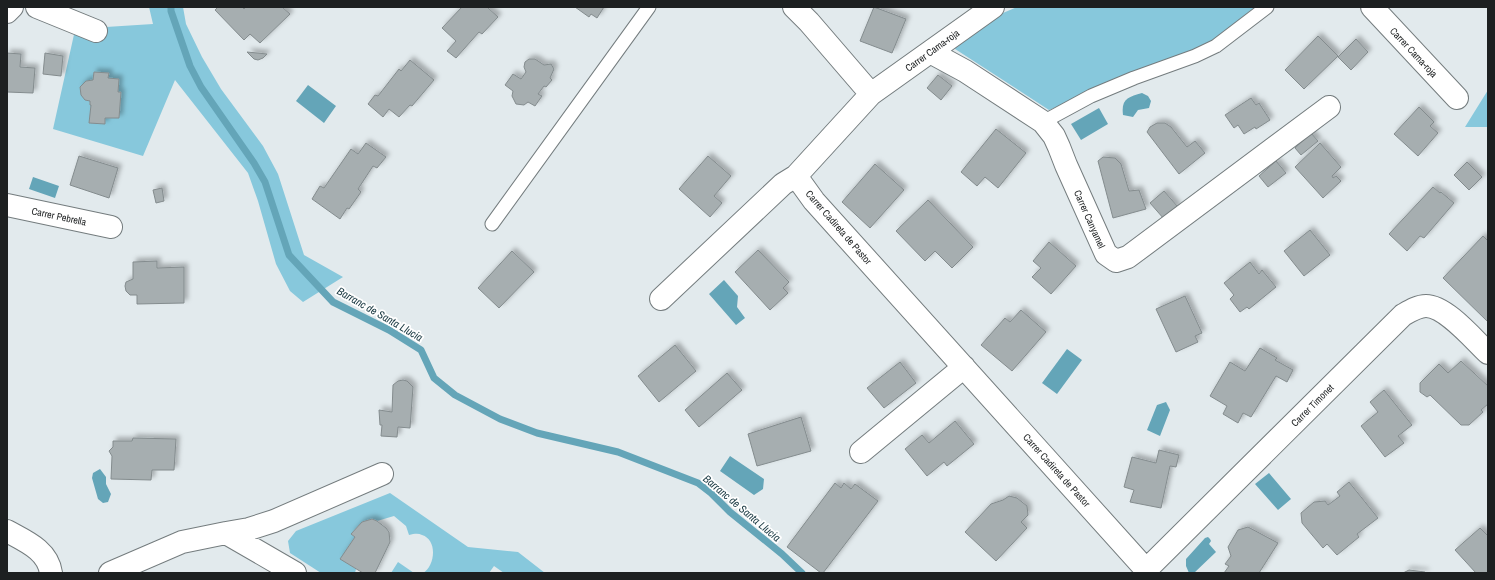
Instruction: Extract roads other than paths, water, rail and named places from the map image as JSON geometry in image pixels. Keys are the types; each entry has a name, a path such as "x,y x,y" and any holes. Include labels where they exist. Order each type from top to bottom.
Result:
{"street":[{"path":"7,12 12,7"},
{"path":"37,7 96,31"},
{"path":"661,299 783,184 796,176 872,94 794,7"},
{"name":"Carrer Cama-roja","path":"872,94 993,7"},
{"name":"Carrer Cama-roja","path":"1372,7 1457,98"},
{"name":"Carrer Canyamel","path":"930,52 965,71 1043,122 1054,136 1106,254 1116,261 1128,257 1329,106"},
{"name":"Carrer Cadireta de Pastor","path":"796,176 814,201 1148,571"},
{"name":"Carrer Pebrella","path":"7,205 111,227"},
{"name":"Carrer Timonet","path":"1148,571 1403,315 1415,308 1426,306 1438,308 1447,313 1488,353"},
{"path":"861,452 964,367"},
{"path":"110,573 182,542 249,529 274,521 382,474"},
{"path":"7,531 24,540 42,553 47,560 51,573"},
{"path":"226,533 295,573"}],"lane":[{"path":"492,224 648,7"},
{"path":"1043,122 1091,96 1134,78 1195,56 1216,46 1267,7"}],"waterway":[{"name":"Barranc de Santa Llucia","path":"171,7 171,11 190,66 201,87 254,163 265,182 289,255 333,302 389,330 421,350 434,378 455,395 500,419 537,433 618,452 698,483 711,493 730,512 782,554 802,573"}]}
